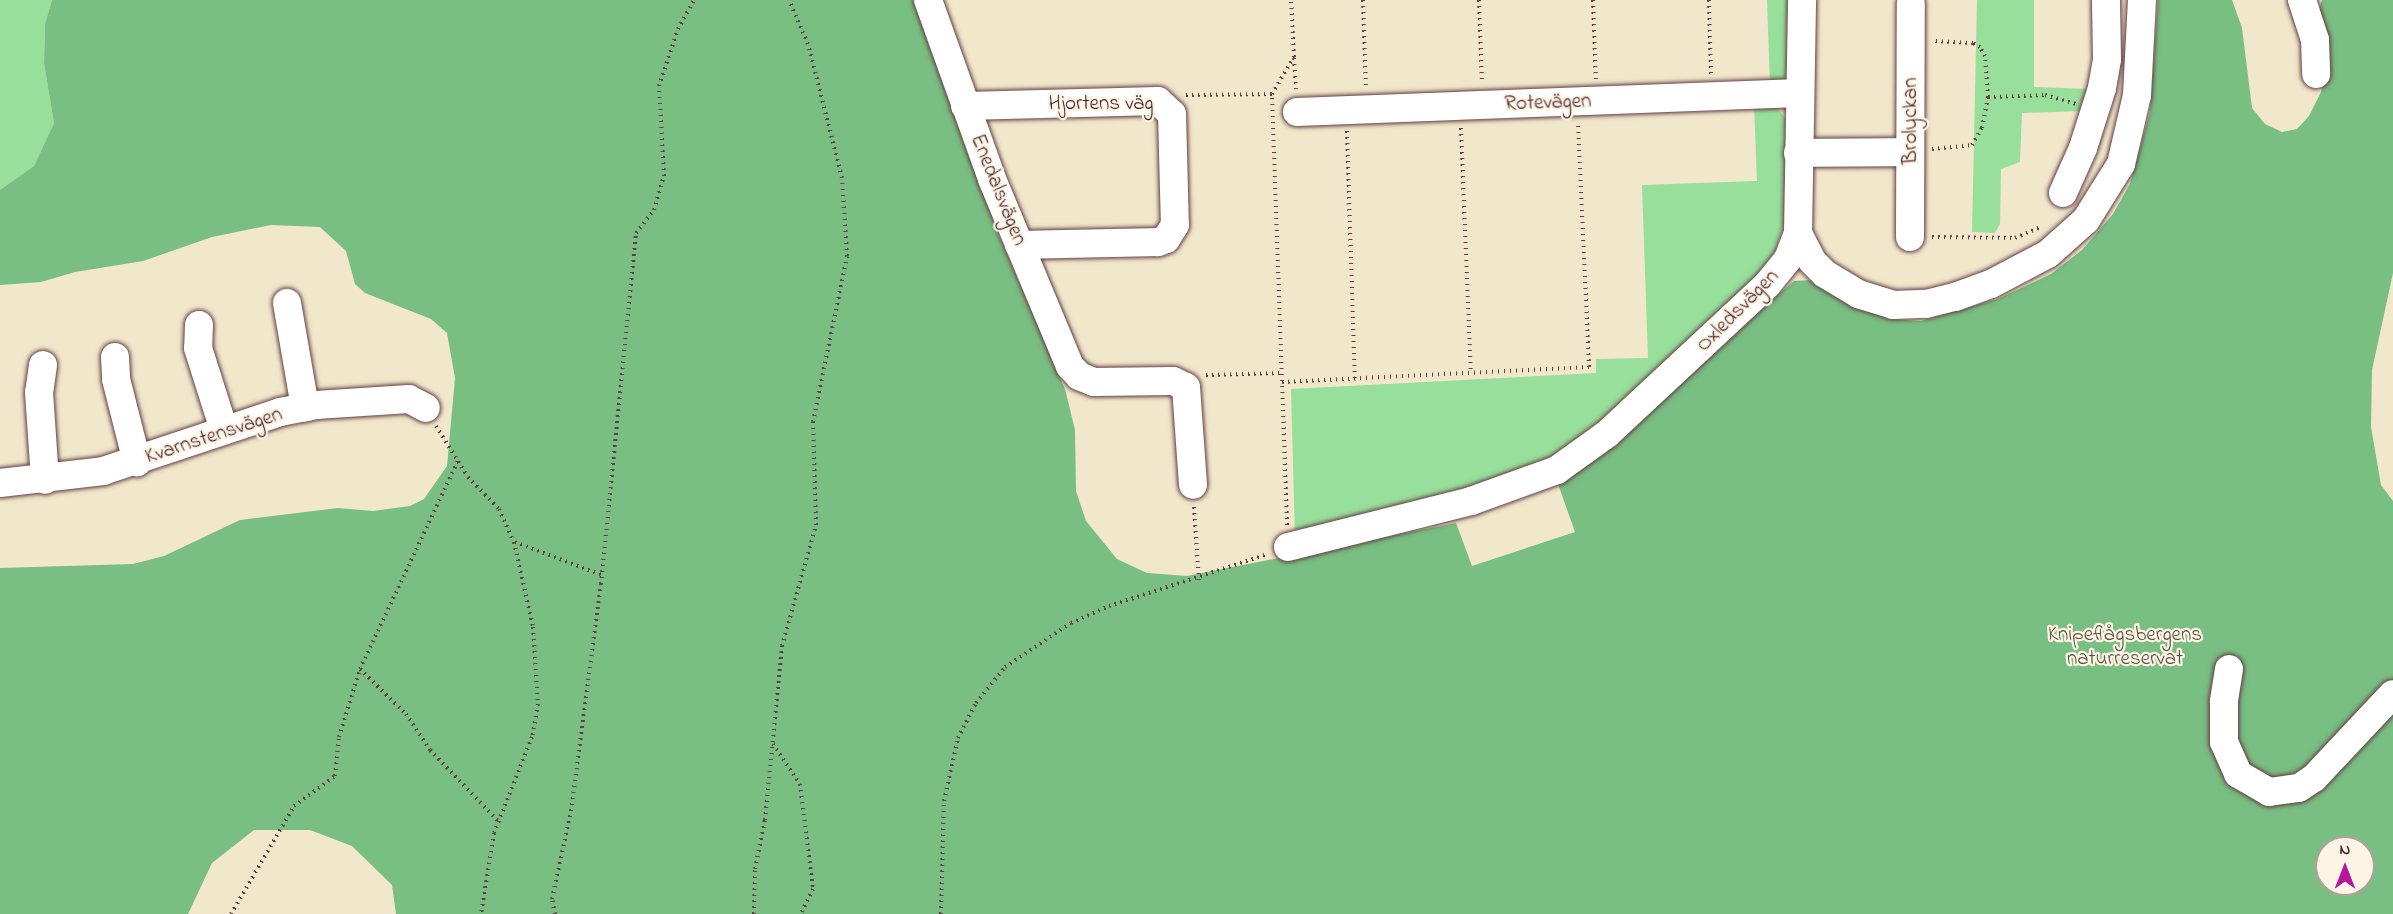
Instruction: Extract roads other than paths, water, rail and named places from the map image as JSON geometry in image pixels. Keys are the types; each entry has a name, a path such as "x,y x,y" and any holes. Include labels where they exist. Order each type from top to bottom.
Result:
{"street":[{"name":"Enedalsvägen","path":"928,0 965,106 1019,245 1070,366 1079,376 1102,383 1180,383 1189,393 1193,485"},
{"name":"Oxledsvägen","path":"1288,547 1471,501 1557,470 1607,434 1767,285 1788,259 1798,232 1802,0"},
{"path":"2062,193 2095,111 2107,59 2106,0"},
{"path":"1798,232 1812,261 1826,274 1858,294 1893,305 1926,304 1955,297 1991,284 2048,254 2086,220 2121,164 2137,95 2142,0"},
{"path":"2305,1 2315,40 2316,74"},
{"name":"Brolyckan","path":"1910,237 1911,4"},
{"name":"Rotevägen","path":"1297,112 1800,93"},
{"name":"Hjortens väg","path":"965,106 1164,104 1172,114 1172,233 1158,242 1019,245"},
{"path":"1798,153 1910,151"},
{"path":"287,303 305,407"},
{"path":"199,325 198,348 224,430"},
{"path":"115,357 116,379 137,462"},
{"path":"43,365 39,392 45,480"},
{"name":"Kvarnstensvägen","path":"0,483 45,480 137,462 224,430 305,407 409,399 426,408"},
{"path":"2229,669 2224,702 2224,742 2238,774 2269,792 2298,788 2314,778 2393,694"}],"park label":[{"name":"Knipeflågsbergens naturreservat","path":"2125,647"}]}
